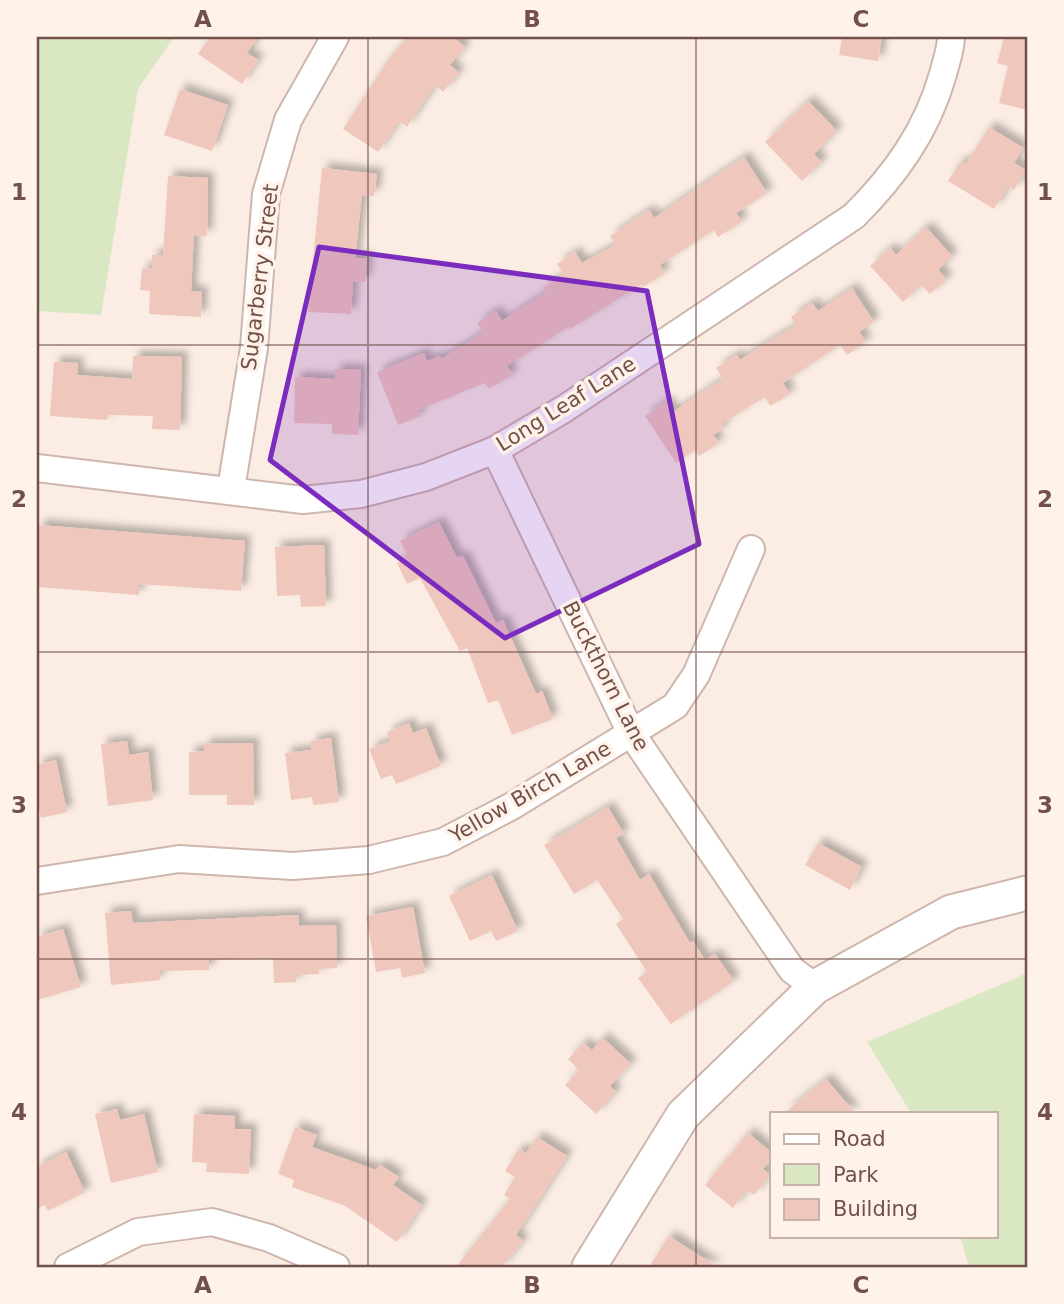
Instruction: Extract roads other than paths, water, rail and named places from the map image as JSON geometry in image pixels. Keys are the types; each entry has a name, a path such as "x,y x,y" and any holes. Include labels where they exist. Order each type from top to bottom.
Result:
{"street":[{"name":"Sugarberry Street","path":"231,489 254,348 266,194 288,120 335,37"},
{"name":"Long Leaf Lane","path":"37,468 231,489 303,500 361,494 426,477 495,450 564,409 854,216 887,183 916,140 937,95 951,37"},
{"name":"Buckthorn Lane","path":"495,450 631,733 792,970 815,987"},
{"name":"Yellow Birch Lane","path":"37,881 179,859 293,866 369,860 443,842 512,806 675,706 696,675 751,549"},
{"path":"589,1267 683,1115 815,987 951,912 1027,893"},
{"path":"68,1267 138,1232 212,1222 269,1238 336,1267"}]}
